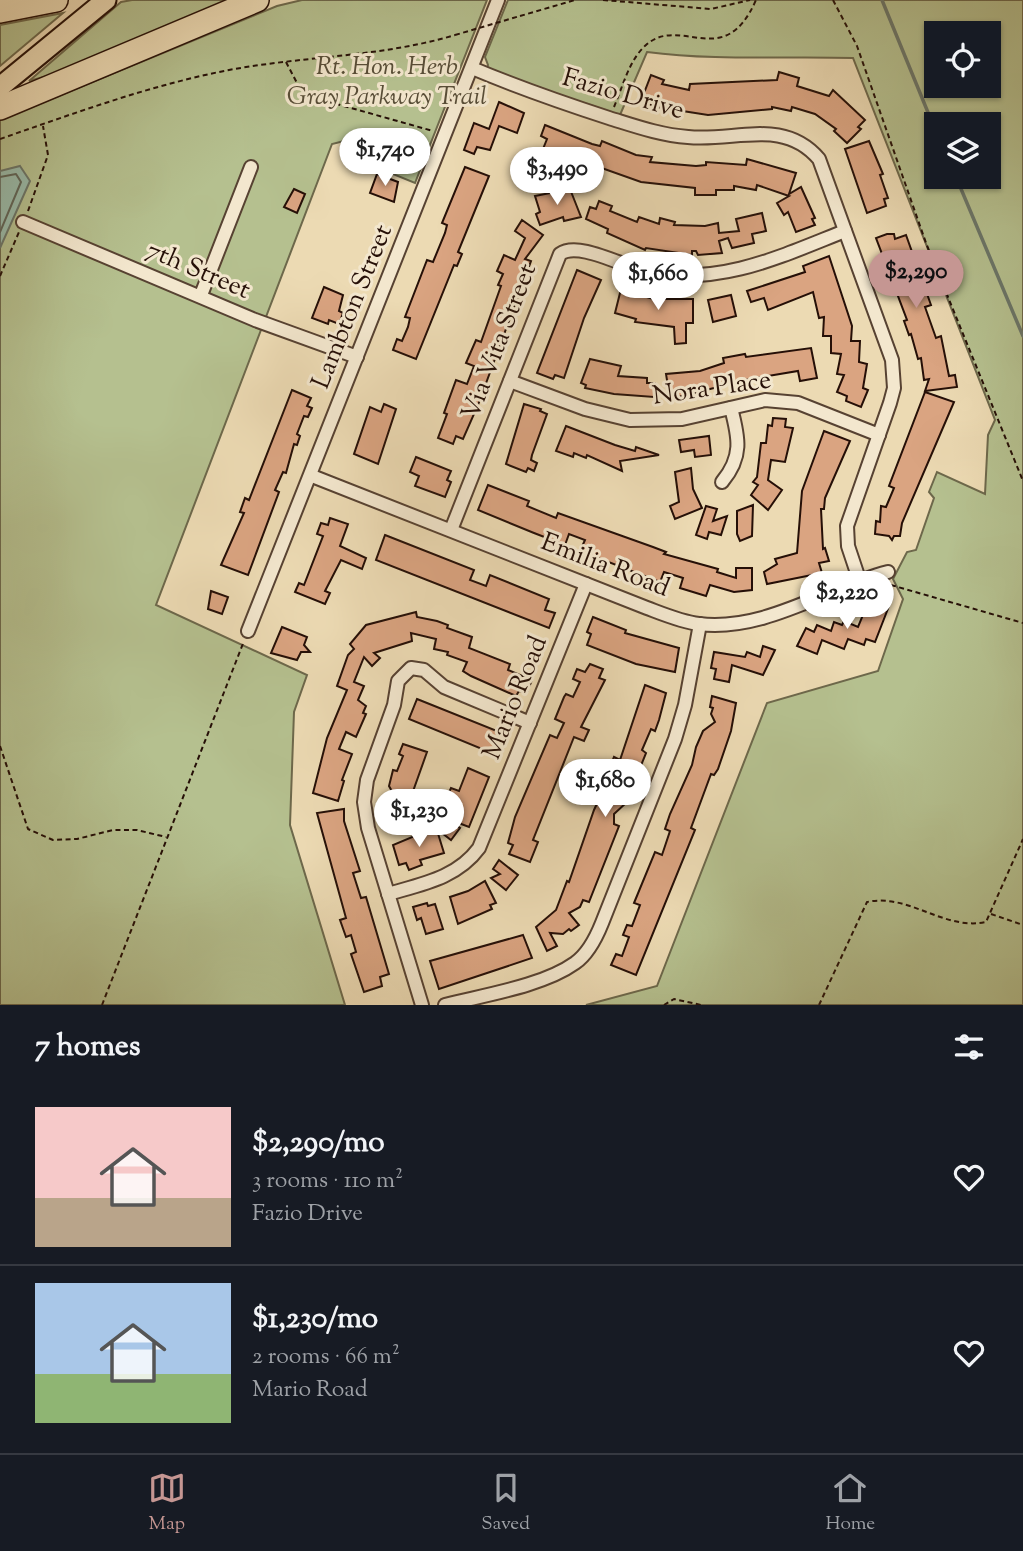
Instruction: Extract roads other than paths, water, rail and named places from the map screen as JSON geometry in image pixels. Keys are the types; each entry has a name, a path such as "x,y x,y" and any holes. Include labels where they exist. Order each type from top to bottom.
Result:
{"highway":[{"path":"0,11 56,0"},
{"path":"0,108 257,0"}],"main road":[{"path":"0,87 106,0"}],"street":[{"name":"Lambton Street","path":"248,631 312,476 498,0"},
{"name":"Fazio Drive","path":"472,68 549,99 658,133 692,138 767,133 802,142 825,170 892,360 894,388 847,526 849,546 859,579"},
{"path":"201,295 251,167"},
{"name":"7th Street","path":"23,222 255,320 358,357"},
{"name":"Via Vita Street","path":"451,530 555,261 565,249 580,249 632,269 704,277 753,266 845,231"},
{"name":"Nora Place","path":"510,381 584,409 630,420 682,419 765,400 797,403 878,435"},
{"path":"722,482 734,465 740,446 731,408"},
{"name":"Emilia Road","path":"312,476 664,615 700,624 758,619 859,579 888,572"},
{"name":"Mario Road","path":"388,894 441,878 471,859 491,822 586,584"},
{"path":"446,1005 553,974 576,962 590,947 602,923 674,739 685,705 700,624"},
{"path":"422,1005 368,828 364,792 394,705 400,675 411,668 424,670 444,687 530,723"}],"water":[{"path":"20,166 30,181 0,248 0,171"}],"waterway":[{"path":"882,0 928,112"},
{"path":"961,189 1023,336"}],"park label":[{"name":"Rt. Hon. Herb Gray Parkway Trail","path":"387,82"}]}
